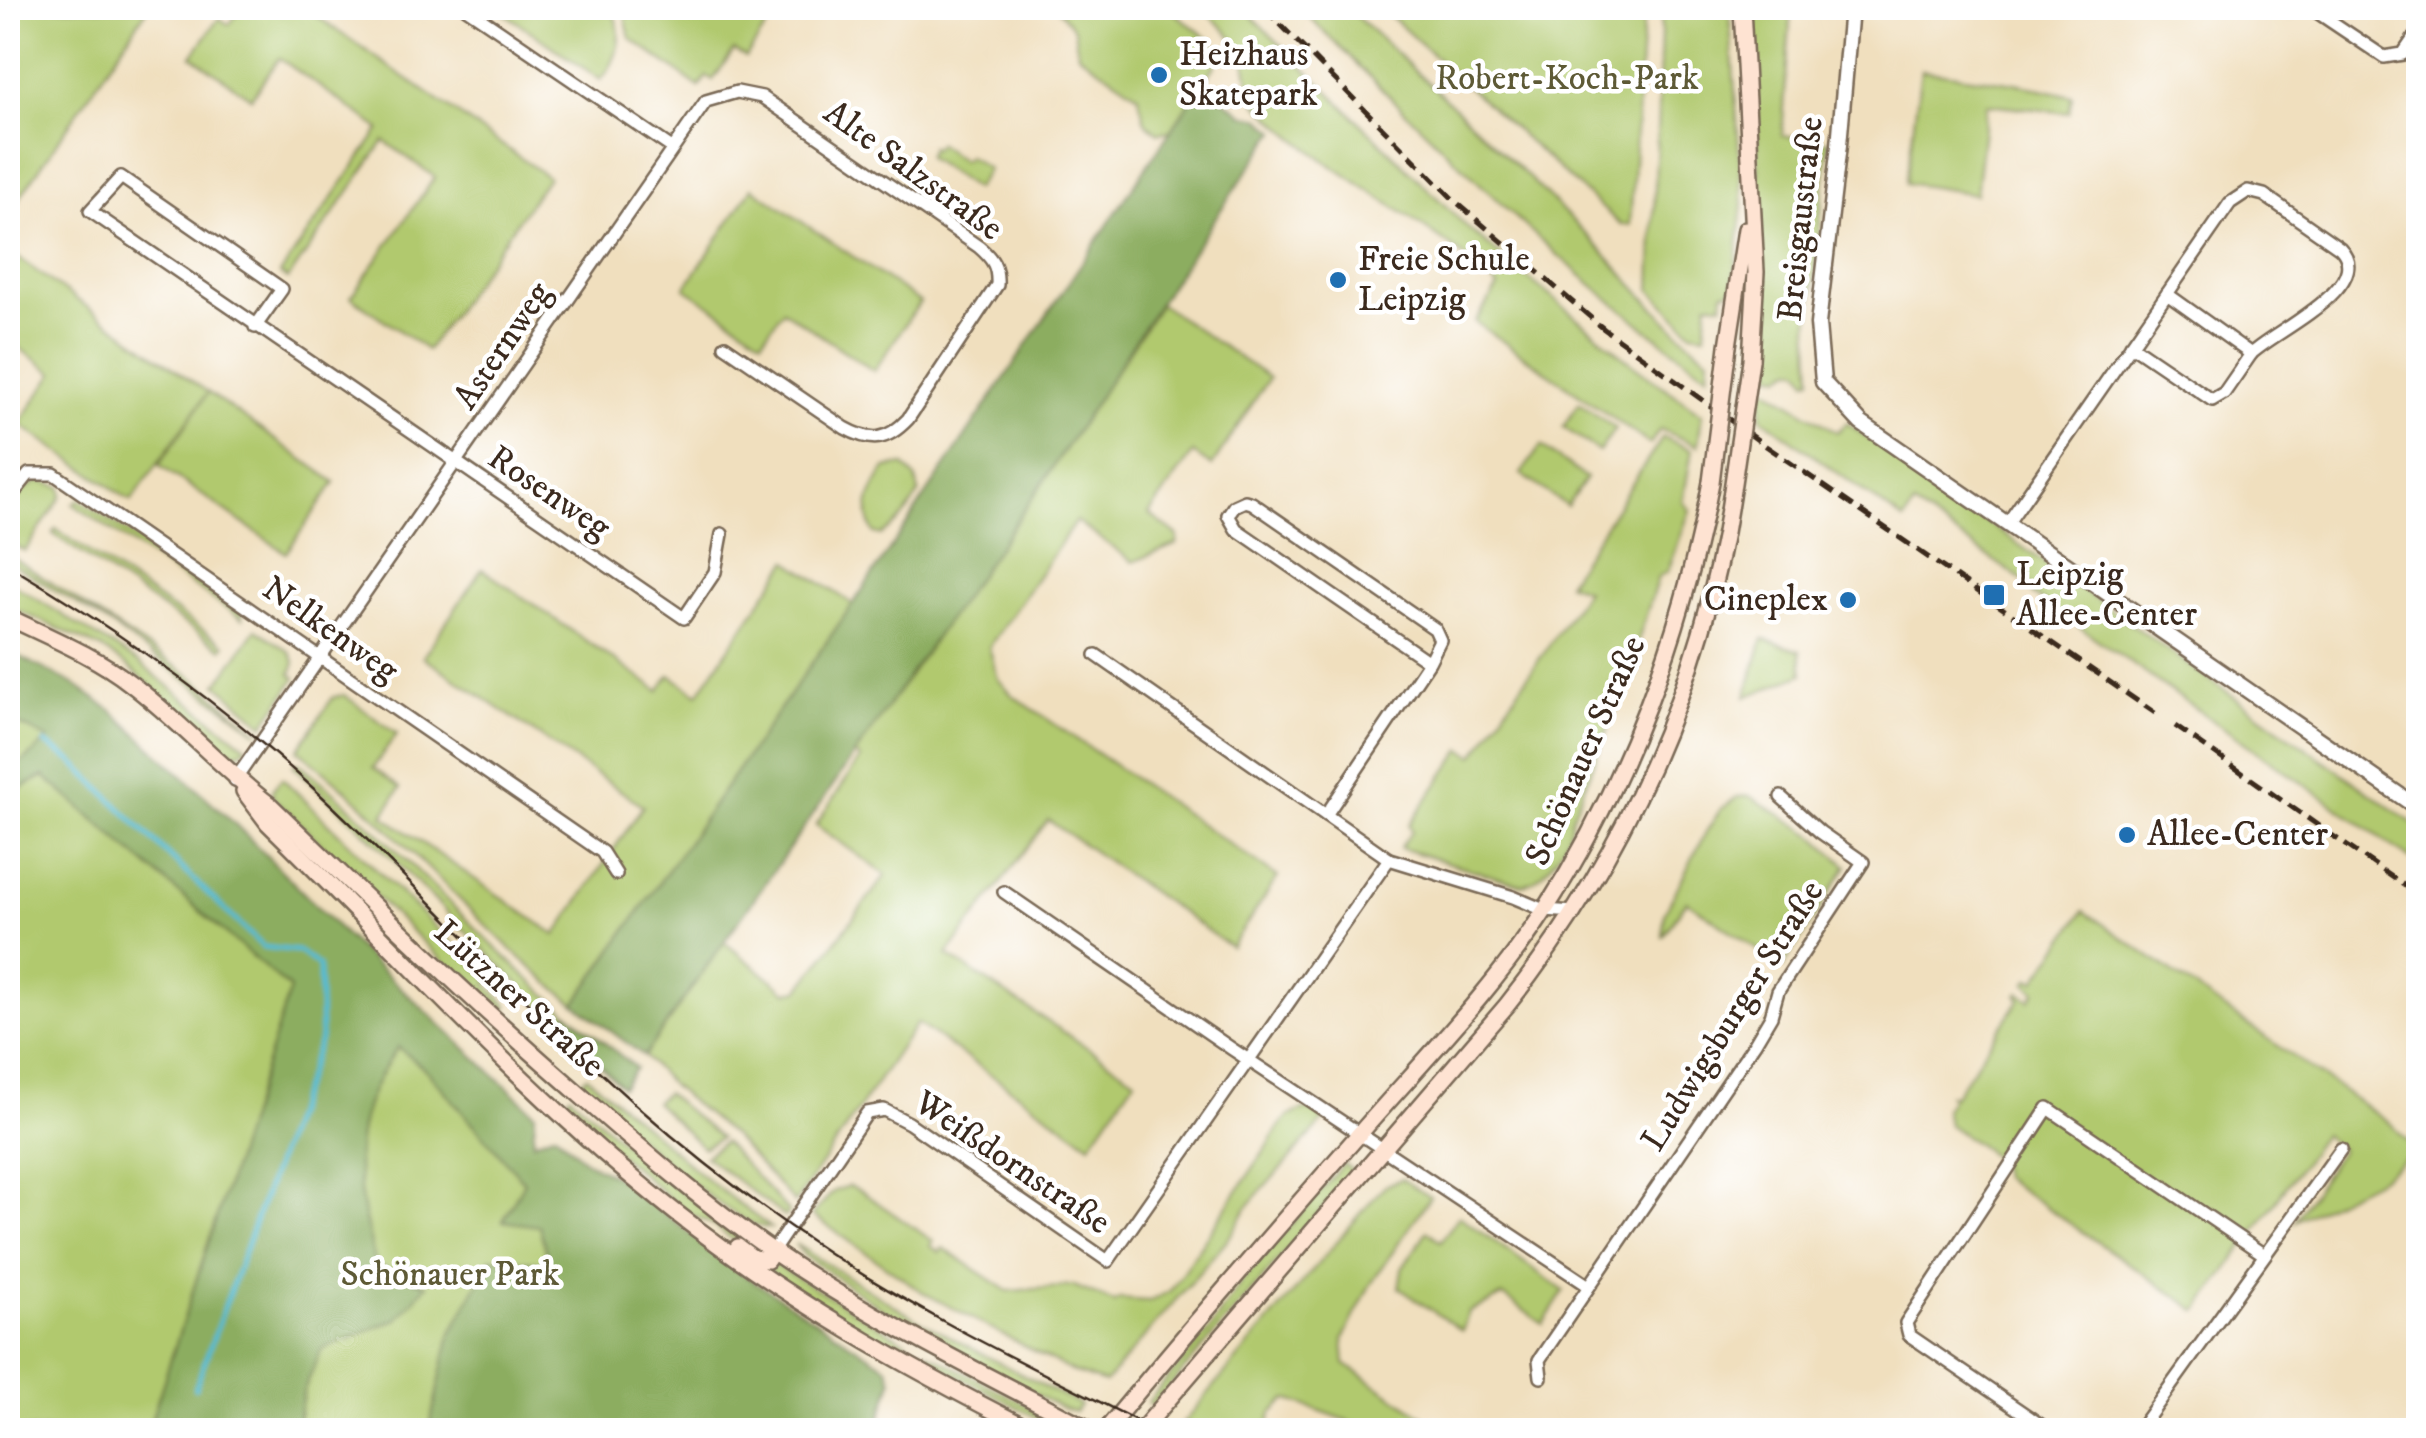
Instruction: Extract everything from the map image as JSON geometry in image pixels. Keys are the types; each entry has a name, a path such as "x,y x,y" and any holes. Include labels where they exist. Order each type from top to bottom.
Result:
{"main road":[{"name":"Schönauer Straße","path":"1106,1430 1372,1140 1508,1005 1564,930 1623,828 1671,719 1706,612 1731,497 1751,360 1756,272 1742,8"},
{"name":"Schönauer Straße","path":"1142,1430 1372,1140 1544,910 1598,816 1648,697 1693,569 1711,482 1752,180"},
{"name":"Lützner Straße","path":"8,618 75,650 132,684 235,780 270,806 464,994 633,1142 773,1251 898,1329 1091,1430"},
{"name":"Lützner Straße","path":"235,780 268,823 459,1014 592,1142 674,1211 816,1313 1031,1430"},
{"name":"Lützner Straße","path":"674,1211 702,1222 753,1258 768,1260 773,1251"},
{"path":"1156,1413 1159,1430"}],"street":[{"path":"466,8 672,148"},
{"name":"Breisgaustraße","path":"1851,8 1818,324 1823,382 1853,417 2418,808"},
{"path":"2312,8 2384,57 2403,54 2418,32"},
{"name":"Alte Salzstraße","path":"672,148 706,101 730,92 756,94 979,247 991,256 998,271 997,286 908,419 893,435 880,439 862,438 845,428 725,346"},
{"name":"Asternweg","path":"235,780 672,148"},
{"name":"Rosenweg","path":"256,327 282,289 258,272 121,177 90,211 193,284 456,464 684,618 715,572 722,534"},
{"path":"2007,524 2230,203 2248,191 2264,195 2348,257 2349,266 2326,301 2251,354 2224,394 2212,400 2132,345"},
{"path":"2167,294 2251,354"},
{"name":"Nelkenweg","path":"8,500 29,474 54,474 602,852 616,874"},
{"path":"1326,815 1429,662 1440,640 1435,629 1252,504 1245,501 1234,506 1228,515 1236,529 1429,662"},
{"path":"1096,656 1388,858 1544,910 1575,912"},
{"name":"Ludwigsburger Straße","path":"1541,1377 1538,1360 1755,1043 1771,1016 1778,992 1863,862 1820,832 1782,797"},
{"name":"Weißdornstraße","path":"773,1251 867,1113 884,1110 909,1123 1108,1261 1388,858"},
{"path":"1004,892 1248,1060 1589,1286"},
{"path":"1544,910 1564,930"},
{"path":"2048,1430 1910,1335 1906,1324 2048,1108 2263,1254"},
{"path":"2138,1430 2341,1149"}],"green space":[{"path":"8,8 148,8 8,215"},
{"path":"241,8 305,8 548,177 427,350 351,297 435,177 384,141 288,279 280,274 380,129 279,58 251,98 192,56 219,18 229,25"},
{"path":"497,8 610,8 619,36 612,63 601,80"},
{"path":"623,8 767,8 763,18 770,22 746,57 734,50 713,80 707,76 699,87 630,38"},
{"name":"Heizhaus Skatepark","path":"1057,8 1168,8 1214,43 1215,66 1170,131 1158,133 1145,122 1138,95 1078,54 1074,29"},
{"path":"1199,8 1243,8 1471,231 1640,370 1702,414 1698,446 1660,429 1650,444 1475,322 1498,287 1441,239 1318,156 1261,107 1253,96 1244,58 1236,43"},
{"path":"1300,8 1347,8 1523,172 1658,312 1709,358 1708,375 1599,291 1548,246"},
{"name":"Robert-Koch-Park","path":"1381,8 1644,8 1630,225 1621,225"},
{"path":"1662,8 1729,8 1743,205 1733,290 1723,292 1722,305 1708,302 1705,334 1692,332 1651,290"},
{"path":"1752,8 1791,8 1782,136 1829,141 1809,324 1812,379 1807,380 1800,369 1781,376 1771,373 1772,344 1768,335 1760,335"},
{"path":"1921,70 2015,83 2072,96 2069,113 1987,104 1976,194 1906,183"},
{"path":"1202,84 1245,115 1260,118 1276,131 1033,497 644,1056 575,1004 853,604"},
{"path":"938,144 963,161 968,156 988,169 975,189 927,157 931,147 934,149"},
{"path":"752,188 920,302 874,371 783,310 762,340 685,288"},
{"path":"8,251 335,482 286,553 159,465 207,394 131,501 19,424 54,373 8,340"},
{"path":"1160,304 1269,378 1212,466 1193,453 1149,514 1178,536 1177,544 1133,562 1076,521 989,647 998,679 1012,695 1278,877 1231,947 1048,820 947,955 1135,1079 1090,1144 917,1023 795,1203 732,1135 673,1087 644,1056 724,942 787,992 799,990 886,875 816,825 860,759 855,754"},
{"path":"1763,386 1837,432 1847,423 2418,827 2418,864 2032,594 2035,589 1931,517 1914,506 1904,521 1761,417"},
{"path":"1579,403 1615,428 1599,452 1563,427"},
{"path":"1663,437 1692,450 1683,502 1690,510 1668,571 1658,577 1635,651 1641,663 1613,716 1567,837 1555,858 1540,876 1522,885 1400,848 1412,831 1409,825 1462,749 1474,756 1586,590 1567,583"},
{"path":"1541,446 1586,478 1567,506 1521,474"},
{"path":"903,465 916,478 919,493 893,527 881,535 874,533 868,516 872,492 886,468"},
{"path":"40,481 61,487 62,496 25,551 8,543 8,524 17,498"},
{"path":"79,499 242,611 242,619 73,504"},
{"path":"56,529 225,645 222,649 53,534"},
{"path":"8,554 192,677 259,733 108,623 8,561"},
{"path":"788,561 853,604 575,1004 504,943 370,811 298,750 333,697 344,695 397,734 373,768 400,788 383,816 556,935 643,806 423,657 482,569 659,691 670,675 698,694"},
{"path":"8,581 138,662 247,747 240,752 225,751 125,664 101,648 8,606"},
{"path":"256,629 290,652 295,663 291,674 296,678 264,725 217,684"},
{"path":"1763,639 1800,651 1803,674 1746,697"},
{"name":"Schönauer Park","path":"8,651 72,683 111,710 237,826 356,946 535,1113 533,1142 555,1133 585,1161 623,1181 737,1270 887,1367 892,1380 877,1430 429,1430 449,1338 491,1258 549,1263 539,1226 503,1221 524,1182 428,1072 398,1047 380,1075 361,1127 358,1152 362,1205 376,1265 427,1285 397,1319 322,1349 304,1390 296,1430 148,1430 290,989 44,776 8,795 8,769 48,739 8,719"},
{"path":"8,719 49,739 8,769"},
{"path":"298,762 568,1013 560,1025 293,765"},
{"path":"44,776 290,989 356,946 535,1113 533,1142 555,1133 585,1161 623,1181 737,1270 887,1367 892,1380 877,1430 8,1430 8,795"},
{"path":"282,778 490,980 487,984 508,1006 505,1010 477,986 473,990 273,798 272,790"},
{"path":"1750,796 1814,836 1847,866 1783,967 1687,901 1662,937 1665,912 1706,832 1720,810 1737,797"},
{"path":"2084,911 2392,1125 2417,1151 2382,1177 2295,1221 2341,1150 2323,1135 2198,1311 2002,1177 1998,1159 1948,1124 1945,1109 1952,1098 1949,1095 1955,1095 2020,999 2019,993 2030,1000 2036,991 2026,984 2030,979 2035,981"},
{"path":"568,1013 636,1068 622,1087 560,1025"},
{"path":"587,1076 710,1182 771,1228 753,1224 730,1211 673,1168 579,1084"},
{"path":"666,1093 720,1138 703,1148 655,1102"},
{"path":"570,1095 658,1173 753,1246 739,1244 710,1223 684,1211 562,1104"},
{"path":"1308,1109 1324,1120 1248,1206 1231,1235 1105,1383 1073,1372 924,1293 812,1215 834,1191 849,1186 933,1241 930,1246 940,1252 943,1248 1008,1291 1074,1286 1114,1302 1150,1301 1170,1291 1280,1125 1294,1113"},
{"path":"724,1142 789,1212 785,1217 705,1156"},
{"path":"1344,1164 1354,1172 1153,1406 1147,1403 1211,1328 1242,1281"},
{"path":"1402,1179 1430,1197 1369,1287 1343,1339 1345,1364 1443,1430 1367,1430 1287,1399 1272,1413 1266,1430 1199,1430 1183,1423 1385,1185"},
{"path":"1459,1216 1564,1291 1543,1324 1503,1296 1469,1312 1462,1331 1399,1288 1402,1269 1427,1231 1441,1241"},
{"path":"795,1244 916,1319 1080,1405 1075,1412 1062,1408 912,1329 805,1256"},
{"path":"774,1264 908,1343 907,1350 876,1339 771,1274"},
{"path":"926,1352 1066,1426 1061,1430 923,1358"}],"waterway":[{"path":"45,743 72,761 263,947 298,951 319,966 321,1037 195,1389"},
{"path":"192,1430 195,1423"}],"tram line":[{"path":"8,565 166,668 278,756 595,1068 730,1183 829,1253 908,1301 1155,1430"}],"railway":[{"path":"1264,8 1455,201 1604,329 1766,446 2155,713"},
{"path":"2175,726 2418,895"}],"place":[{"name":"Heizhaus Skatepark","path":"1159,75"},
{"name":"Freie Schule Leipzig","path":"1338,280"},
{"name":"Leipzig Allee-Center","path":"1994,595"},
{"name":"Cineplex","path":"1848,600"},
{"name":"Allee-Center","path":"2127,835"}]}
